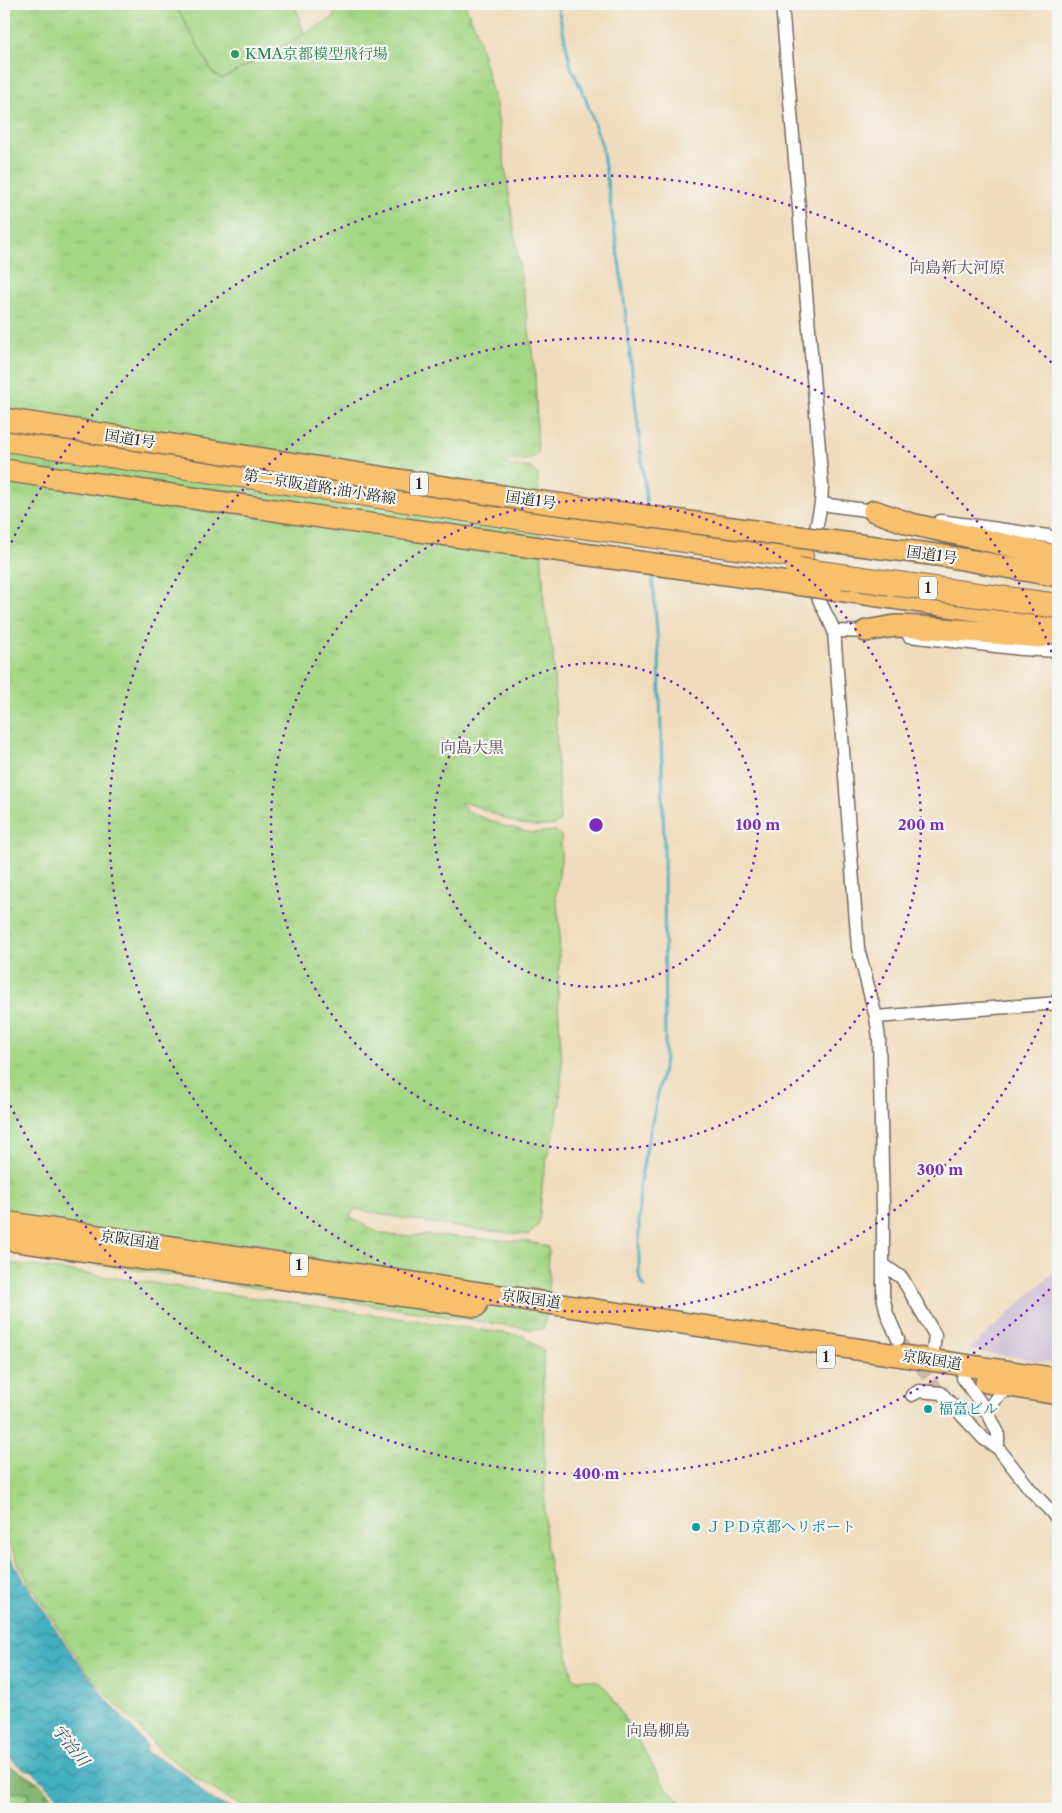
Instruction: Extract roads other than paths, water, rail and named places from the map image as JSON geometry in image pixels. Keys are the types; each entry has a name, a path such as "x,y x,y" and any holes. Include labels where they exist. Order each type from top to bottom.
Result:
{"highway":[{"name":"国道1号","path":"4,419 526,500 944,556 1058,576"},
{"name":"第二京阪道路;油小路線","path":"4,439 514,516 783,561"},
{"name":"第二京阪道路;油小路線","path":"4,452 287,497 783,561"},
{"name":"1","path":"4,470 334,519 1058,620"},
{"path":"874,511 911,524 1048,554 1058,562"},
{"name":"1","path":"783,561 1058,592"},
{"name":"1","path":"783,561 1058,606"},
{"path":"866,631 895,626 1042,637 1058,629"},
{"name":"京阪国道","path":"4,1222 594,1316 1058,1394"},
{"name":"京阪国道","path":"4,1239 932,1360 1058,1379"}],"street":[{"path":"782,4 822,485 821,504 811,552 816,594 827,613 834,631 858,948 876,1017 879,1038 883,1296 898,1340"},
{"path":"821,504 1048,536 1058,539"},
{"path":"834,631 866,631 1022,650 1058,651"},
{"path":"876,1017 1058,1003"},
{"path":"884,1265 902,1278 935,1335 932,1360"},
{"path":"963,1378 989,1415 998,1433 998,1448"},
{"path":"989,1415 992,1403 999,1393 1013,1387"},
{"path":"912,1395 919,1391 941,1394 984,1439 998,1448 1058,1520"}],"water":[{"name":"宇治川","path":"4,1543 13,1563 66,1645 103,1695 147,1746 146,1752 170,1764 187,1776 204,1796 232,1809 70,1809 33,1772 21,1767 9,1757 4,1750"}],"waterway":[{"path":"557,4 571,67 585,97 602,146 622,282 647,508"},
{"path":"644,1287 640,1280 639,1272 639,1186 665,1059 664,845 659,657 652,571"}],"tunnel":[{"path":"898,1339 941,1393"}],"place":[{"name":"KMA京都模型飛行場","path":"235,54"},
{"name":"福富ビル","path":"928,1409"},
{"name":"ＪＰＤ京都ヘリポート","path":"696,1527"}],"district":[{"name":"向島新大河原","path":"957,267"},
{"name":"向島大黒","path":"472,747"},
{"name":"向島柳島","path":"658,1730"}]}
